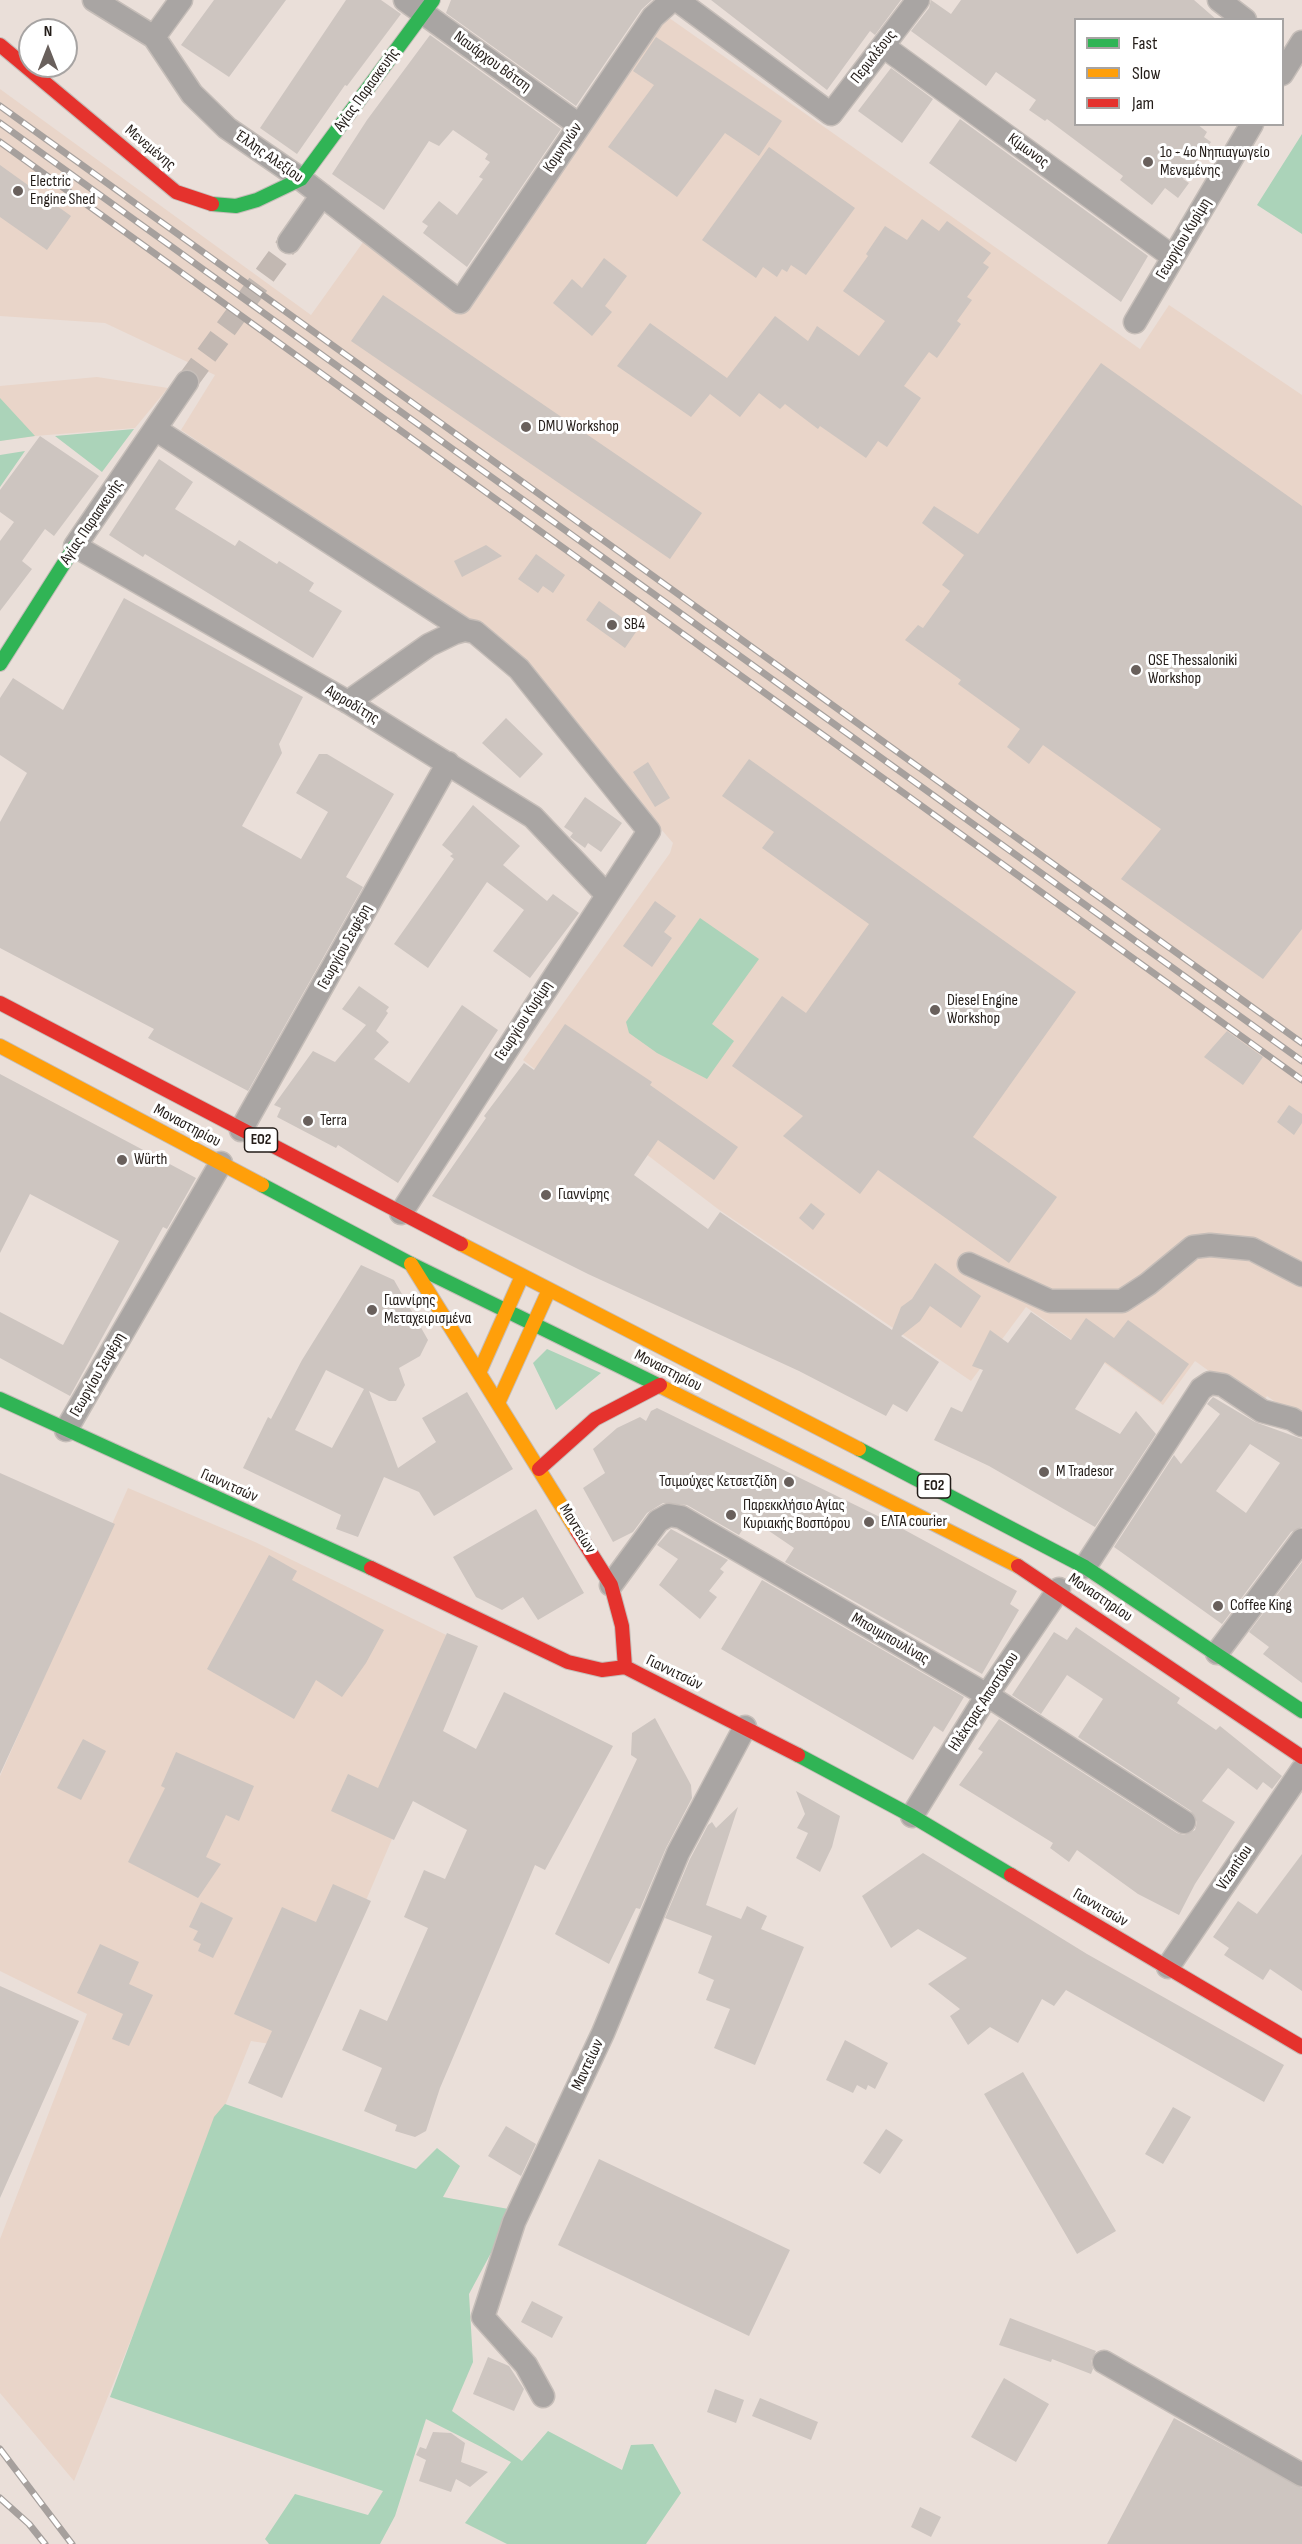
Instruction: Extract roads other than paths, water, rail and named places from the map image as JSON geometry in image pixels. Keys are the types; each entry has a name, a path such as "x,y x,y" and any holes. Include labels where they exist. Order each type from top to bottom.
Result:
{"main road":[{"name":"Αγίας Παρασκευής","path":"301,179 420,4"},
{"name":"Μενεμένης","path":"0,45 176,192 191,199 217,206 245,204 301,179"},
{"name":"Αγίας Παρασκευής","path":"0,664 75,546"},
{"name":"Μοναστηρίου","path":"0,1003 549,1290 1032,1537 1085,1567 1302,1711"},
{"name":"Μοναστηρίου","path":"0,1046 411,1264 535,1323 1027,1569 1302,1757"},
{"name":"Μαντείων","path":"411,1264 611,1585 622,1626 625,1667"},
{"path":"479,1373 522,1275"},
{"path":"498,1403 549,1290"},
{"path":"539,1469 595,1419 660,1385"},
{"name":"Γιαννιτσών","path":"0,1399 447,1603 568,1662 602,1670 625,1667 745,1726 912,1816 1302,2047"}],"street":[{"name":"Έλλης Αλεξίου","path":"94,0 154,37 183,82 202,106 239,137 301,179 460,302"},
{"path":"154,37 181,0"},
{"name":"Κομνηνών","path":"460,302 653,16 672,0"},
{"name":"Περικλέους","path":"677,0 831,114 918,0"},
{"path":"1219,0 1242,18"},
{"name":"Ναυάρχου Βότση","path":"420,4 579,125"},
{"name":"Κίμωνος","path":"883,46 1173,256"},
{"name":"Γεωργίου Κυρίμη","path":"1135,322 1251,126"},
{"path":"289,242 322,195"},
{"name":"Αγίας Παρασκευής","path":"75,546 187,381"},
{"path":"155,429 465,630"},
{"name":"Αφροδίτης","path":"75,546 348,702 536,820 606,894"},
{"path":"348,702 429,645 465,630"},
{"name":"Γεωργίου Κυρίμη","path":"401,1213 649,831 519,669 483,637 465,630"},
{"name":"Γεωργίου Σεφέρη","path":"241,1130 448,763"},
{"name":"Γεωργίου Σεφέρη","path":"66,1430 221,1163"},
{"path":"969,1264 1050,1301 1122,1301 1148,1284 1193,1247 1210,1245 1252,1249 1302,1275"},
{"path":"1085,1567 1196,1394 1210,1383 1225,1385 1262,1411 1292,1419 1302,1425"},
{"name":"Μπουμπουλίνας","path":"611,1585 658,1521 669,1515 675,1515 987,1695 1184,1822"},
{"path":"1217,1653 1302,1540"},
{"name":"Ηλέκτρας Αποστόλου","path":"912,1816 987,1695 1059,1589"},
{"name":"Μαντείων","path":"543,2396 526,2365 483,2317 514,2222 603,2032 678,1854 745,1726"},
{"name":"Vizantiou","path":"1168,1967 1302,1770"},
{"path":"1104,2362 1302,2475"}],"tunnel":[{"path":"187,382 289,242"}],"railway":[{"path":"0,106 1302,1043"},
{"path":"0,123 1302,1061"},
{"path":"0,142 1302,1080"},
{"path":"0,2449 72,2544"},
{"path":"0,2498 29,2524 45,2544"}],"place":[{"name":"1o - 4o Νηπιαγωγείο Μενεμένης","path":"1148,162"},
{"name":"Electric Engine Shed","path":"18,191"},
{"name":"DMU Workshop","path":"526,427"},
{"name":"SB4","path":"612,625"},
{"name":"OSE Thessaloniki Workshop","path":"1136,670"},
{"name":"Diesel Engine Workshop","path":"935,1010"},
{"name":"Terra","path":"308,1121"},
{"name":"Würth","path":"122,1160"},
{"name":"Γιαννίρης","path":"546,1195"},
{"name":"Γιαννίρης Μεταχειρισμένα","path":"372,1310"},
{"name":"M Tradesor","path":"1044,1472"},
{"name":"Τσιμούχες Κετσετζίδη","path":"789,1482"},
{"name":"Παρεκκλήσιο Αγίας Κυριακής Βοσπόρου","path":"731,1515"},
{"name":"ΕΛΤΑ courier","path":"869,1522"},
{"name":"Coffee King","path":"1218,1606"}]}
